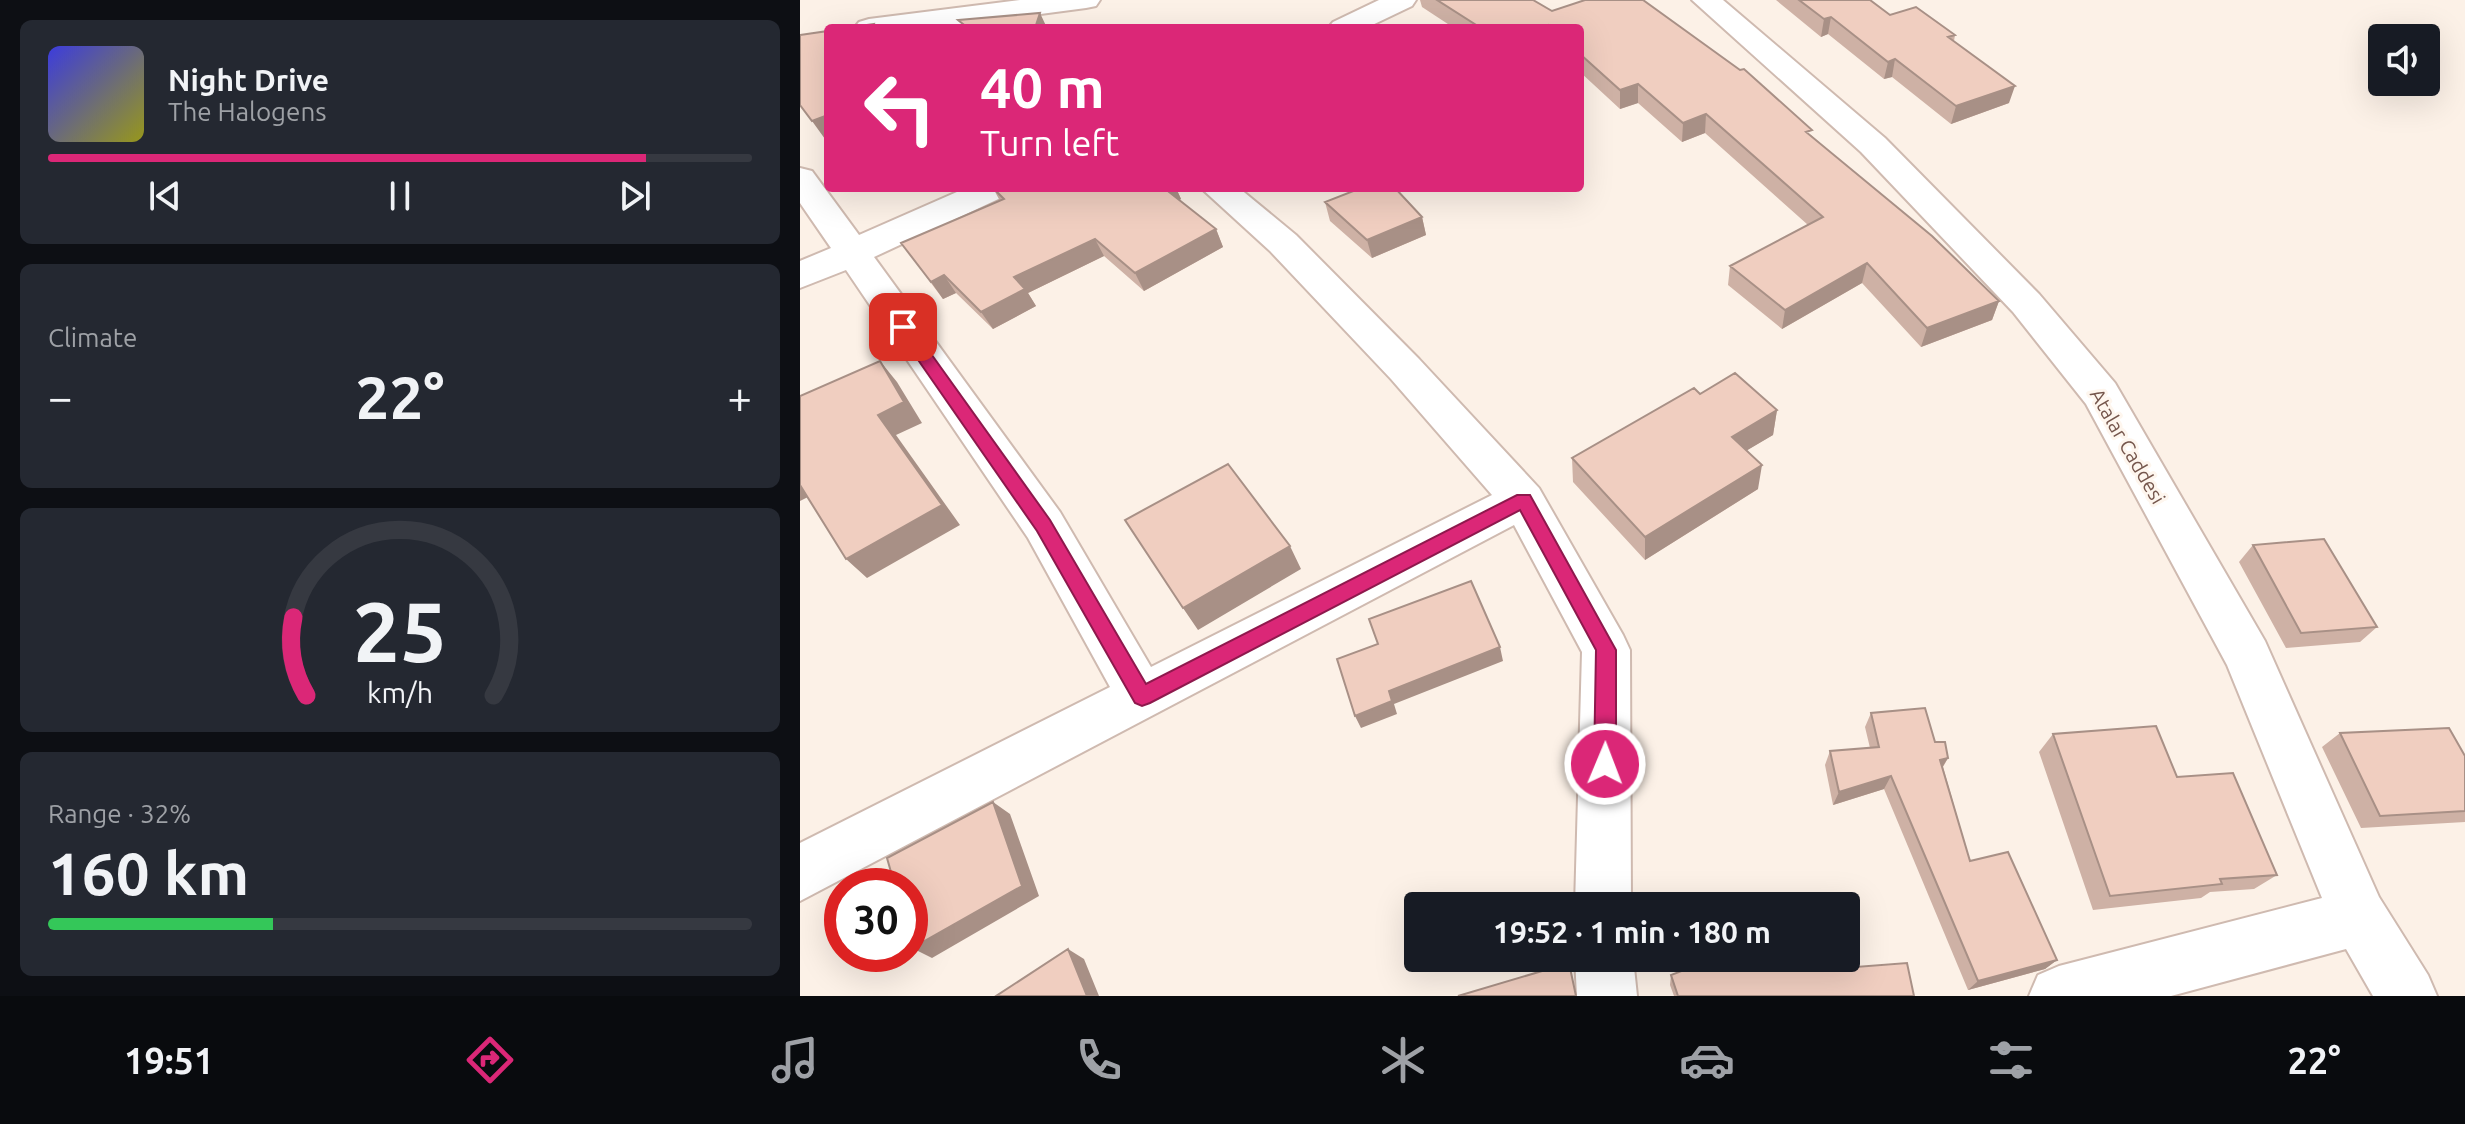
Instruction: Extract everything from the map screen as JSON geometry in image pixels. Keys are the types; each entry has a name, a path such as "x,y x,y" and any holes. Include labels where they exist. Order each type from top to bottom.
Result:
{"street":[{"path":"1351,24 1402,0"},
{"name":"Atalar Caddesi","path":"1706,0 1873,145 2026,303 2101,394 2248,656 2359,917 2407,996"},
{"path":"912,24 1095,7"},
{"path":"800,178 1044,525 1142,697"},
{"path":"800,276 986,192"},
{"path":"1223,192 1283,243 1405,369 1523,500 1606,650 1603,892"},
{"path":"800,873 1523,500"},
{"path":"2059,996 2359,917"},
{"path":"1605,972 1607,996"}],"building":[{"path":"1437,0 1533,0 1552,11 1585,0 1643,0 1740,70 1744,69 1812,130 1806,132 1932,236 1999,301 1927,328 1867,263 1785,310 1730,266 1823,217 1706,114 1683,123 1638,84 1620,90 1584,58 1584,24 1475,24"},
{"path":"1799,0 1870,0 1890,15 1916,7 1955,35 1948,37 2015,86 1956,106 1895,59 1888,62 1831,17 1824,19"},
{"path":"1040,13 1036,24 963,24 958,20"},
{"path":"824,32 824,116 812,121 800,105 800,35"},
{"path":"997,192 1169,192 1216,229 1135,273 1095,239 1014,277 1025,289 981,312 944,275 931,282 901,243 1004,199"},
{"path":"1351,192 1399,192 1422,217 1367,240 1325,202"},
{"path":"880,361 904,402 878,415 942,505 846,559 800,485 800,396"},
{"path":"1735,373 1777,410 1732,437 1762,465 1645,537 1572,458 1694,388 1700,394"},
{"path":"1228,464 1290,546 1183,608 1125,520"},
{"path":"2324,539 2377,627 2301,633 2253,545"},
{"path":"1471,581 1500,647 1389,691 1392,701 1355,716 1337,659 1378,644 1369,619"},
{"path":"1925,708 1935,742 1945,742 1948,758 1940,760 1970,861 2008,852 2057,960 1978,981 1891,776 1839,792 1830,751 1879,747 1871,713"},
{"path":"2156,726 2177,777 2233,773 2277,875 2220,879 2222,884 2110,896 2053,734"},
{"path":"2449,728 2465,756 2465,811 2380,816 2340,733"},
{"path":"993,802 1022,886 928,939 928,868 890,868 887,858"},
{"path":"1068,949 1087,996 996,996"},
{"path":"1907,963 1914,996 1678,996 1671,975 1679,972 1860,972 1860,967"},
{"path":"1539,972 1571,972 1576,996 1458,996"}],"route":[{"path":"903,327 1044,525 1142,697 1523,500 1606,650 1605,764"}]}
